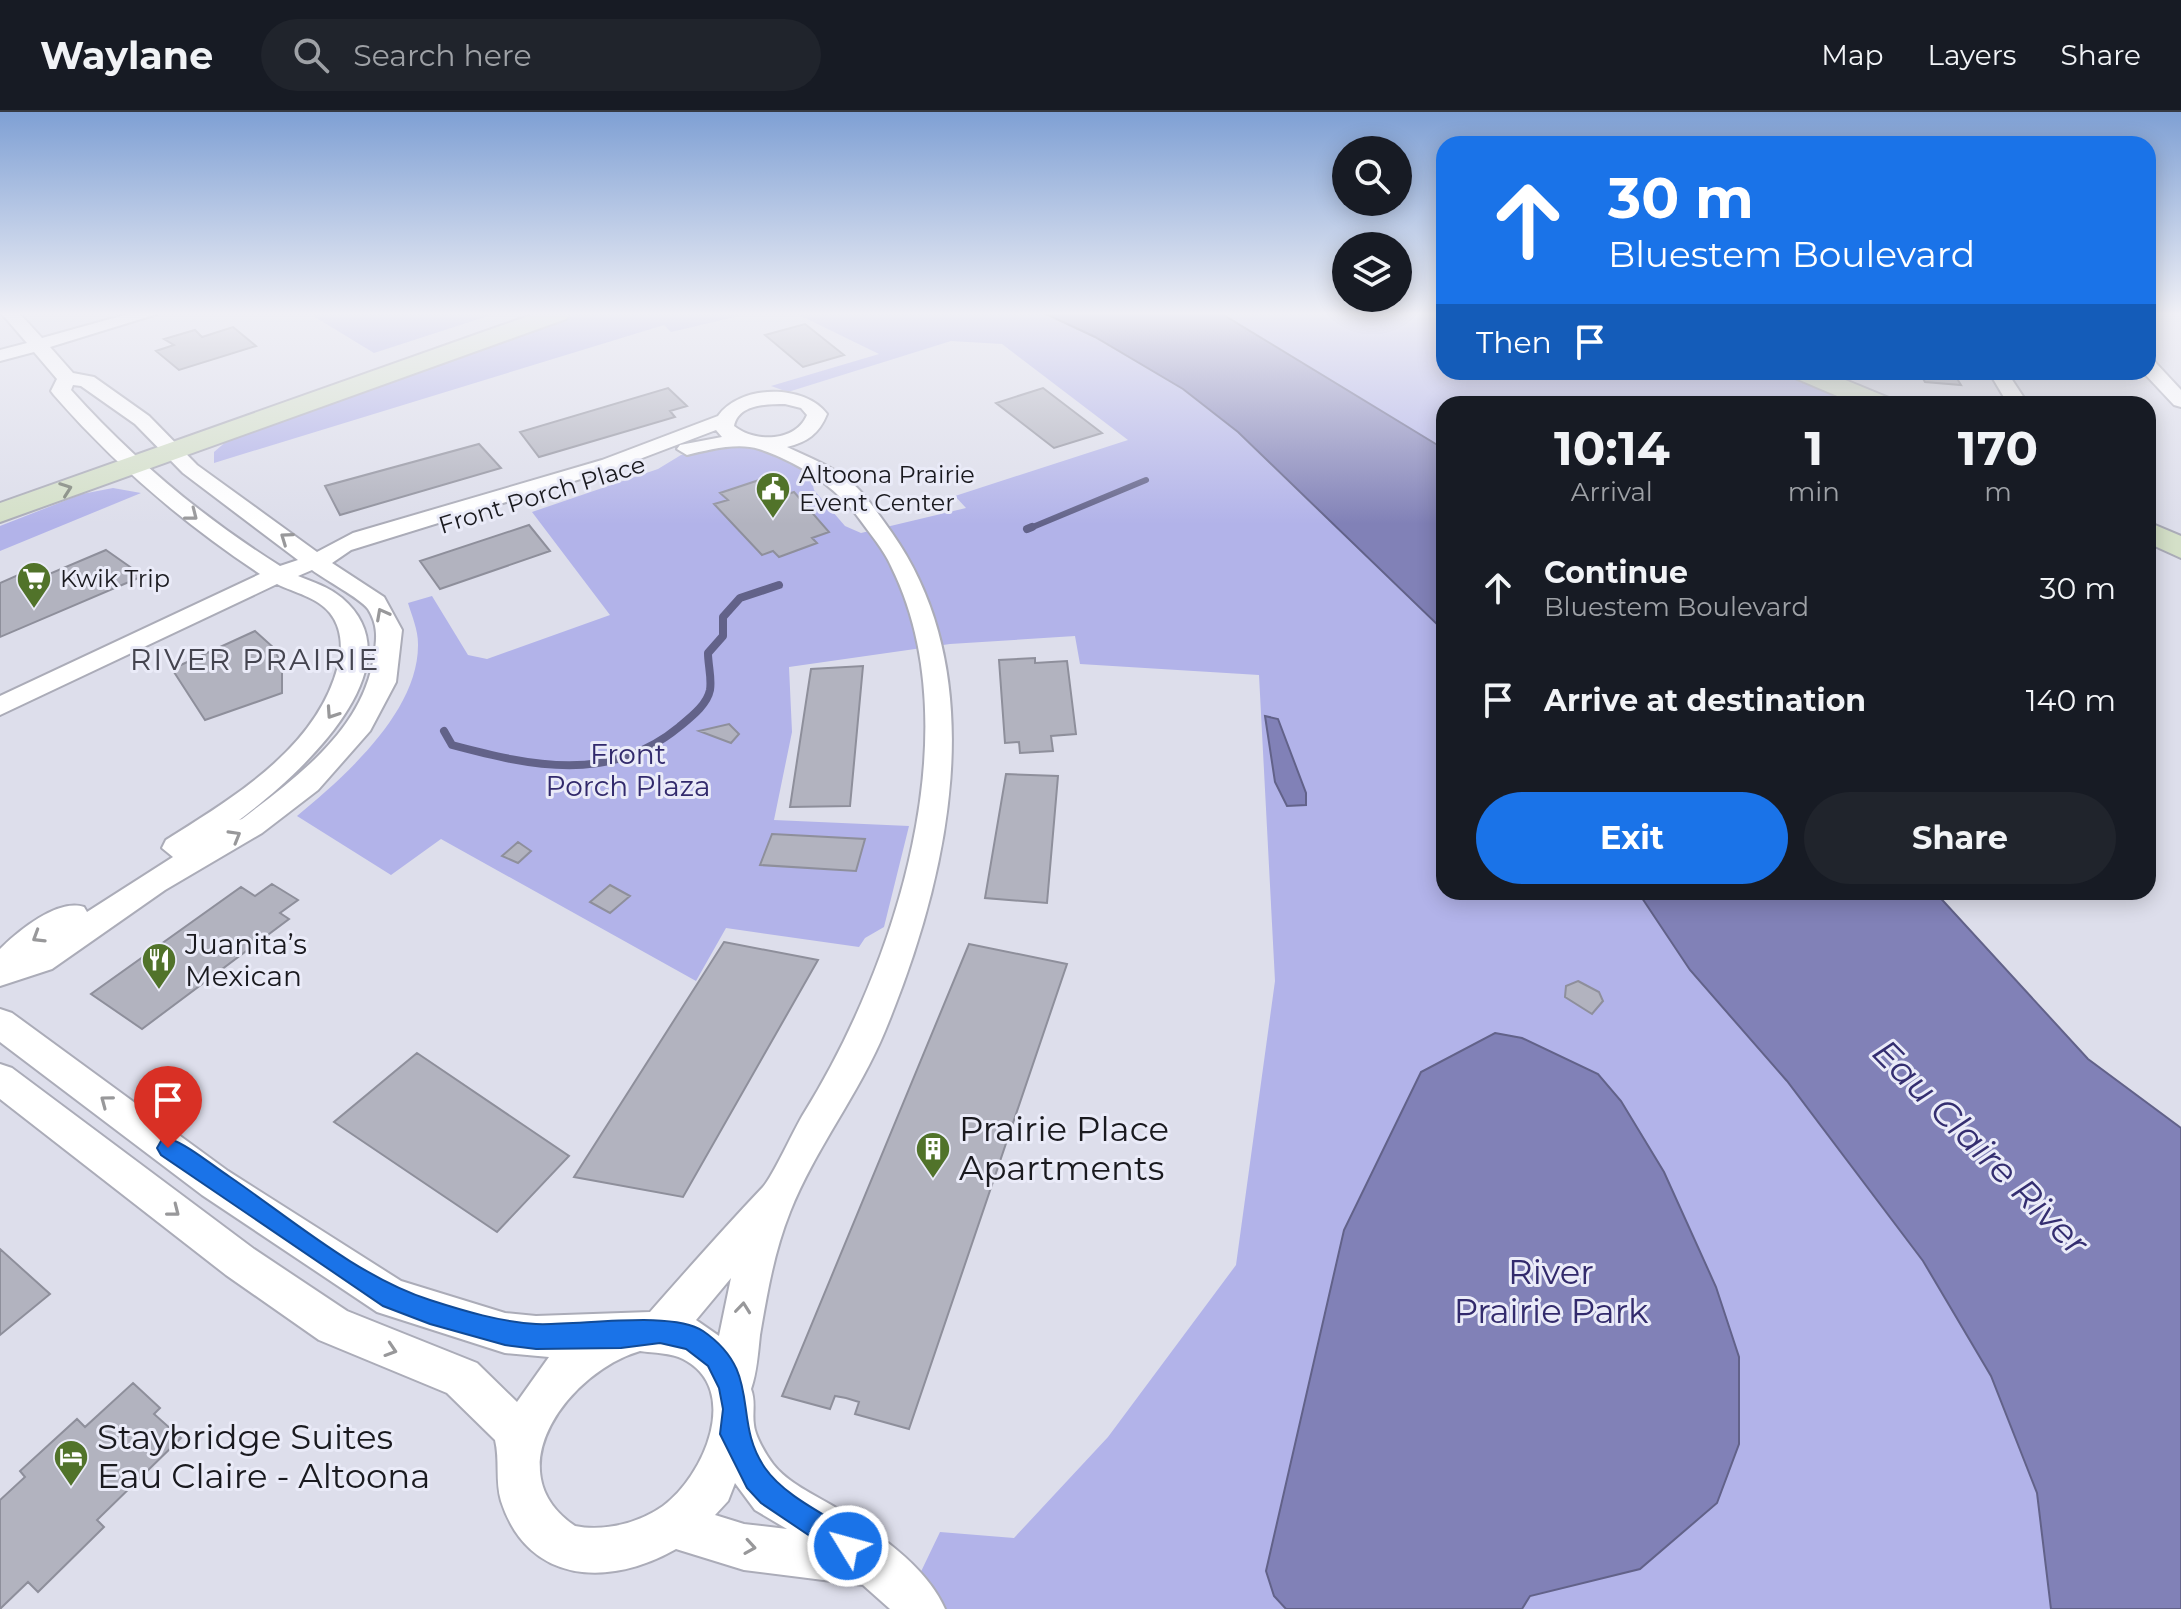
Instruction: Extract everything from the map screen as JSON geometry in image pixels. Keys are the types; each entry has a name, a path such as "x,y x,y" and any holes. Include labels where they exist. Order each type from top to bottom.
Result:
{"main road":[{"path":"0,513 123,457 326,384"},
{"path":"165,442 343,384"},
{"path":"1832,384 1860,396"},
{"path":"0,488 123,457"},
{"path":"2156,535 2181,548"}],"street":[{"path":"0,972 24,945 176,849 256,793 322,727 346,691 352,666 352,633 338,606 278,575 216,534 123,457 61,391 64,384"},
{"path":"0,972 41,960 154,882 252,826 308,783 361,725 383,682 390,630 376,602 344,583 325,557 190,469 165,442 91,384"},
{"path":"2165,384 2181,401"},
{"name":"Front Porch Place","path":"0,706 278,575 325,557 343,545 632,457 724,420 731,412 749,402 786,398 814,408 816,420 806,431 786,440 698,446 353,555 325,557"},
{"path":"0,1079 240,1262 333,1326 462,1378 514,1428 520,1451 520,1484 529,1513 548,1537 575,1550 608,1553 642,1545 675,1526 703,1499 723,1468 734,1434 736,1409 732,1385 744,1295 778,1194 866,1037 885,991 918,881 933,801 937,752 934,663 927,632 910,583 885,533 837,481 756,442 729,434 724,420"},
{"path":"806,431 804,442 823,474"},
{"path":"0,1023 215,1183 391,1298 505,1333 536,1337 640,1333 691,1338 717,1357 732,1385"},
{"path":"520,1451 533,1413 556,1379 586,1353 640,1333 778,1194"},
{"path":"734,1434 750,1468 771,1494 829,1529 895,1580 921,1609"},
{"path":"675,1526 744,1547 868,1562"}],"green space":[{"path":"383,384 472,384 214,463 214,452 228,440"},
{"name":"River Prairie Park","path":"778,384 814,384 788,392 771,386"},
{"name":"River Prairie Park","path":"1054,384 1174,384 1183,389 1238,432 1436,623 1436,900 1643,900 1690,970 1787,1081 1923,1261 1991,1376 2037,1493 2051,1609 903,1609 940,1532 1014,1538 1108,1437 1236,1265 1275,981 1259,675 1080,664 1075,636 950,644 789,667 792,732 774,820 909,826 884,927 865,938 859,947 726,928 696,981 441,839 391,875 297,816 376,741 406,694 415,669 418,644 408,603 432,596 468,655 487,659 610,615 532,512 658,469 681,455 732,446 768,451 799,466 811,476 814,490 845,526 861,533 966,508 955,496 1128,440"},
{"path":"1337,384 1820,384 1847,396 1436,396 1436,444"},
{"path":"113,488 141,493 0,551 0,526 82,494"}],"water":[{"path":"1174,384 1337,384 1436,444 1436,623 1238,432"},
{"path":"1265,716 1278,719 1306,793 1306,805 1287,806 1275,782"},
{"name":"Eau Claire River","path":"1643,900 1942,900 2088,1059 2181,1128 2181,1609 2051,1609 2037,1493 1991,1376 1923,1261 1787,1081 1690,970"},
{"path":"1495,1033 1522,1038 1598,1074 1621,1101 1664,1172 1716,1287 1739,1357 1739,1444 1717,1503 1640,1569 1530,1596 1522,1609 1286,1609 1274,1596 1266,1571 1344,1230 1421,1072"}],"building":[{"path":"668,388 687,406 670,411 675,417 539,457 520,432"},
{"path":"1043,388 1102,433 1054,448 996,403"},
{"path":"479,444 501,468 340,515 325,486"},
{"name":"Altoona Prairie Event Center","path":"771,476 788,494 794,492 829,532 812,538 817,543 779,557 773,551 762,555 714,504 728,500 720,493"},
{"path":"529,525 550,551 440,589 420,561"},
{"name":"Kwik Trip","path":"106,550 143,576 0,637 0,583 27,571 40,578"},
{"path":"255,631 274,648 282,666 282,693 205,720 172,669"},
{"path":"1035,658 1035,663 1067,661 1076,734 1051,736 1053,751 1020,753 1019,742 1005,743 999,660"},
{"path":"863,666 850,806 790,807 811,669"},
{"path":"729,724 739,734 731,743 699,731"},
{"path":"1006,774 1058,776 1047,903 985,898"},
{"path":"772,834 865,839 856,871 760,865"},
{"path":"518,842 531,851 518,863 502,856"},
{"path":"272,884 298,900 280,913 289,919 142,1029 91,994 241,887 255,896"},
{"path":"610,885 630,896 610,913 590,902"},
{"path":"724,942 818,960 683,1197 574,1177"},
{"name":"Prairie Place Apartments","path":"969,944 1067,964 909,1429 855,1414 859,1402 846,1398 835,1396 830,1409 782,1396"},
{"path":"1578,981 1599,992 1603,1001 1592,1014 1565,997 1566,986"},
{"path":"417,1053 569,1156 497,1232 334,1122"},
{"path":"0,1249 50,1294 0,1335"},
{"name":"Staybridge Suites Eau Claire - Altoona","path":"133,1383 160,1408 154,1414 181,1438 97,1520 104,1527 38,1592 28,1582 0,1609 0,1500 25,1477 20,1471 77,1419 85,1427"}],"waterway":[{"path":"1028,529 1146,480"},
{"path":"1027,529 1032,527"},
{"path":"444,731 452,745 540,764 598,763 626,757 653,745 698,710 708,695 708,653 723,636 723,617 740,598 779,585"}],"place":[{"name":"Altoona Prairie Event Center","path":"773,520"},
{"name":"Kwik Trip","path":"34,610"},
{"name":"Juanita’s Mexican","path":"159,991"},
{"name":"Prairie Place Apartments","path":"933,1180"},
{"name":"Staybridge Suites Eau Claire - Altoona","path":"71,1488"}],"district":[{"name":"RIVER PRAIRIE","path":"255,660"}],"route":[{"path":"168,1148 215,1183 391,1298 505,1333 536,1337 621,1336 640,1331 660,1331 691,1338 717,1357 732,1385 736,1409 734,1434 756,1478 771,1494 829,1529 848,1546"}],"park label":[{"name":"Front Porch Plaza","path":"628,770"}]}
